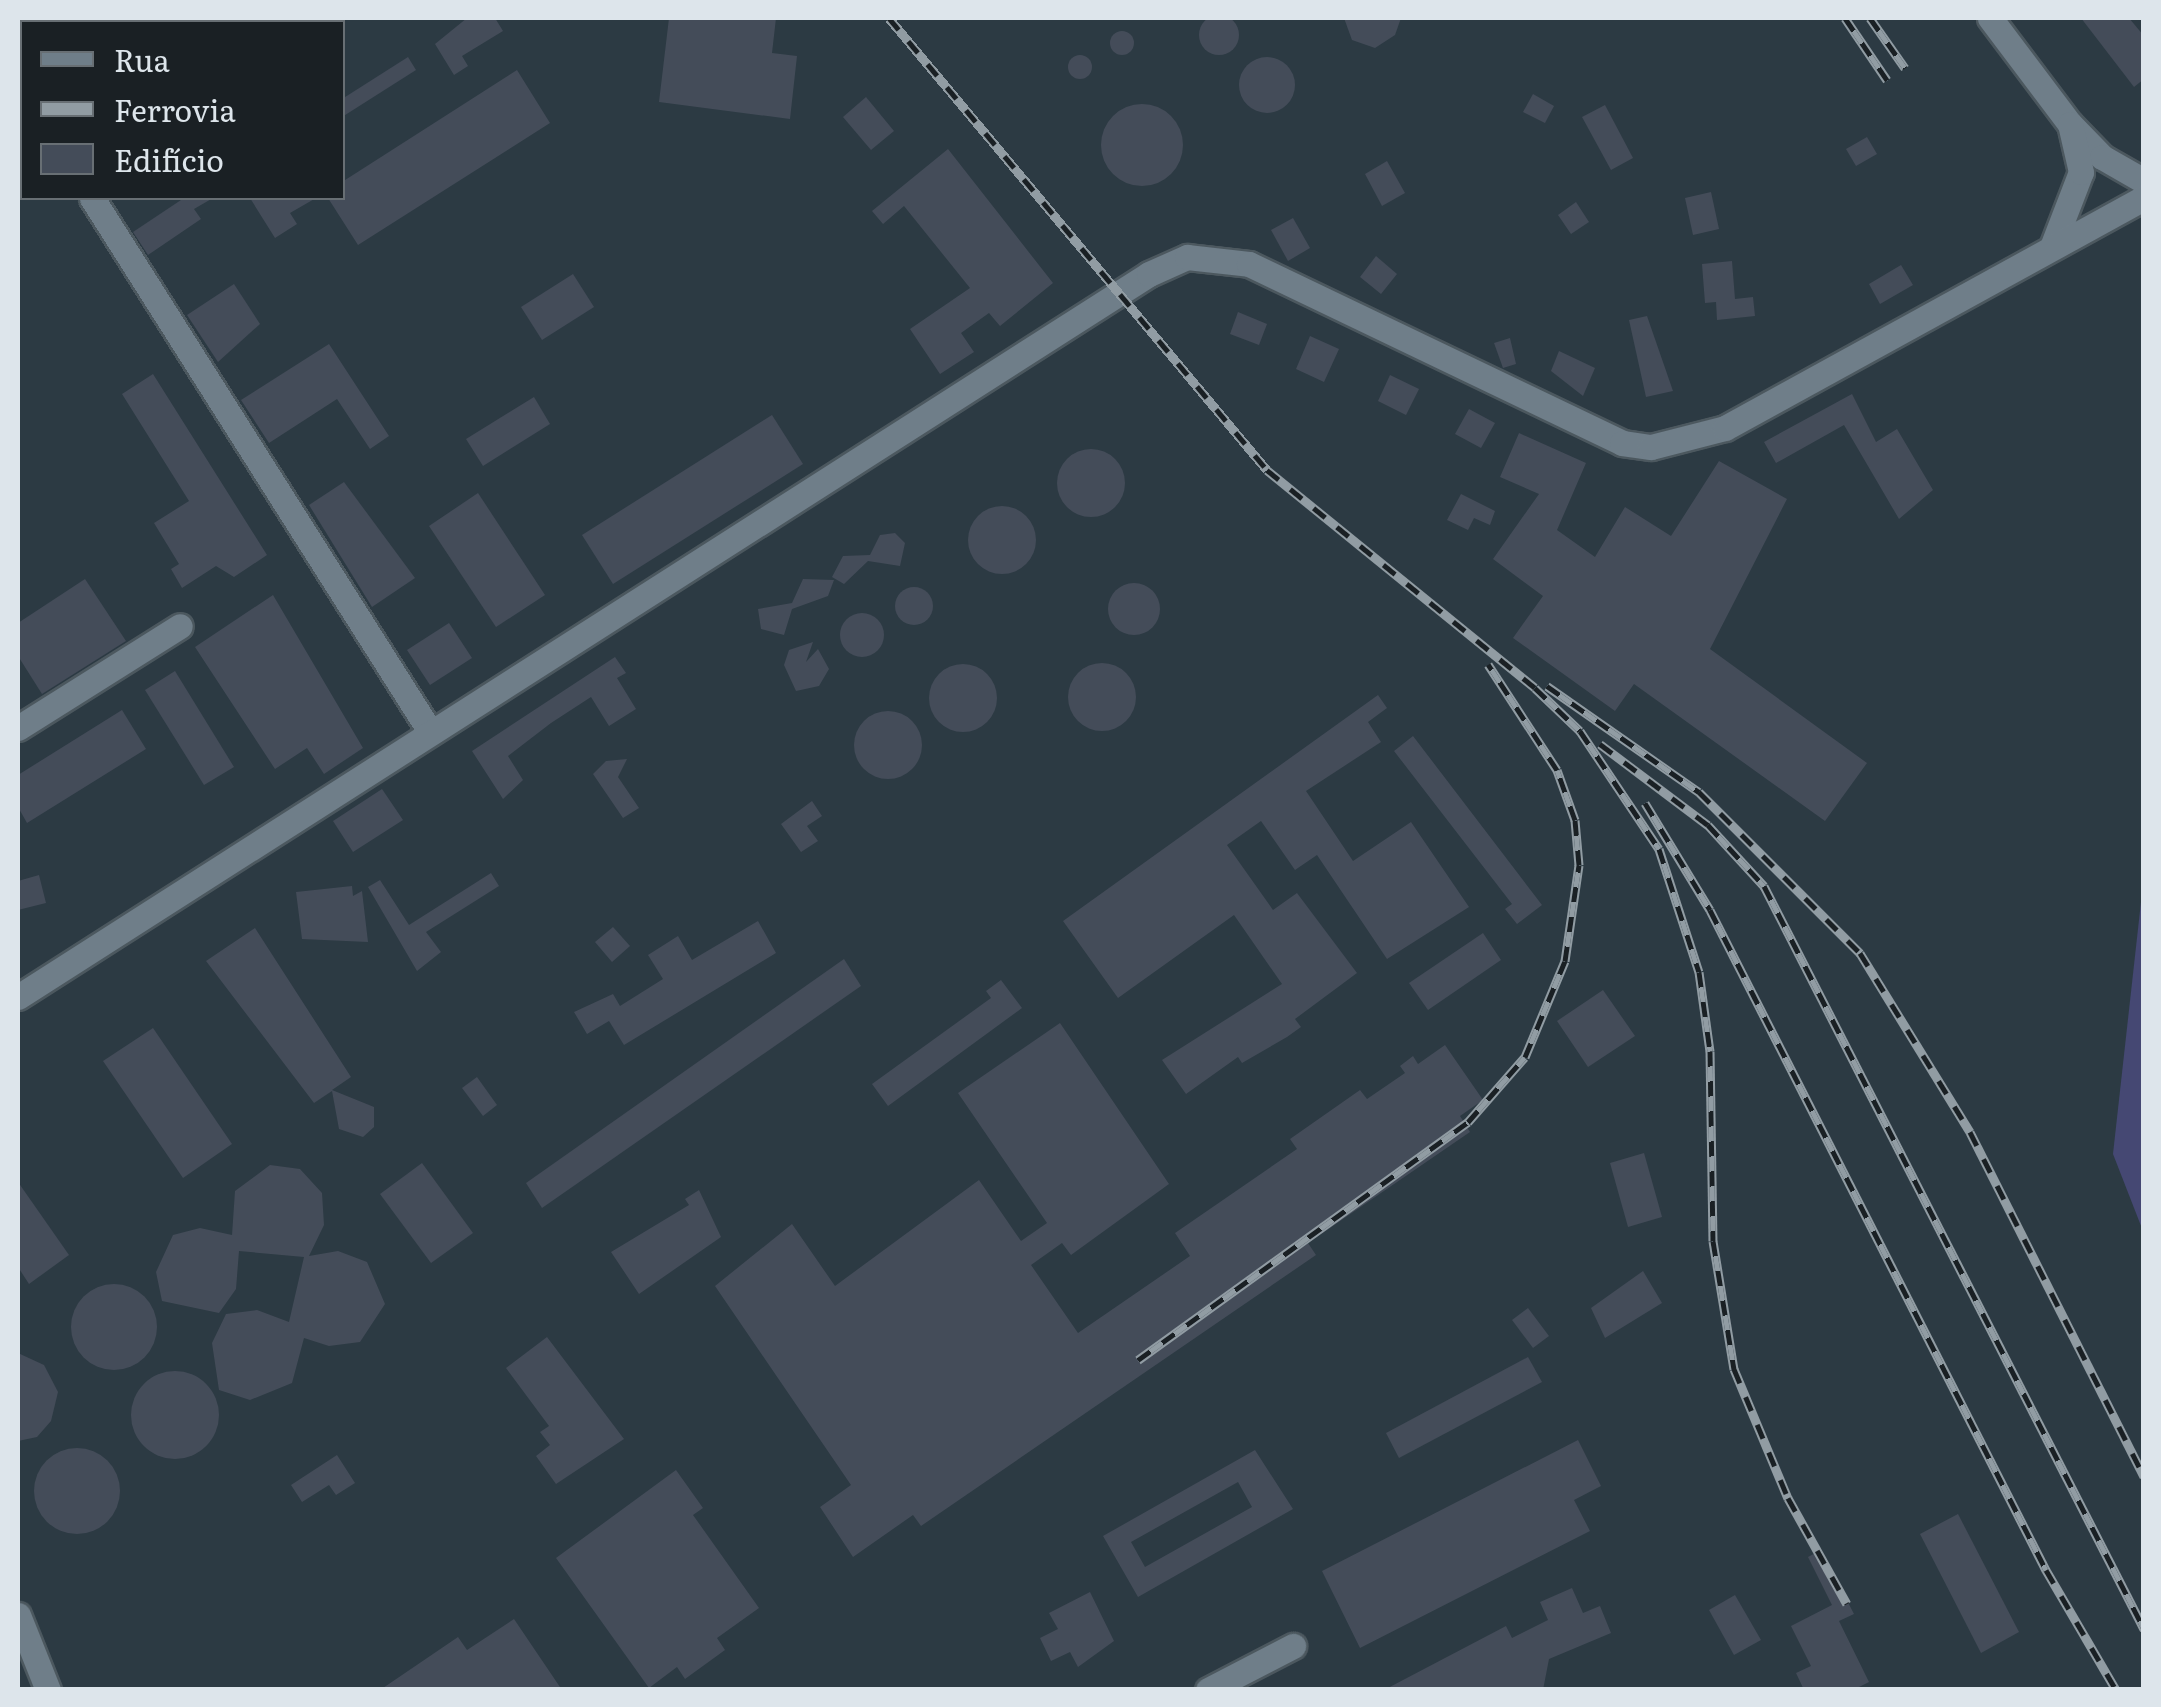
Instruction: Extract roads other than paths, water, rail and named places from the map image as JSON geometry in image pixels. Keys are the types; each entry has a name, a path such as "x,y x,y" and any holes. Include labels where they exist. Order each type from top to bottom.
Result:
{"street":[{"path":"1990,18 2070,124 2102,158 2144,180"},
{"path":"2052,247 2081,172 2070,124"},
{"path":"18,997 1149,274 1187,257 1249,264 1622,443 1651,447 1725,428 2144,198"},
{"path":"93,200 431,732"},
{"path":"18,728 180,626"},
{"path":"18,1615 48,1690"},
{"path":"1208,1690 1293,1646"}],"railway":[{"path":"889,18 1267,470 1535,688 1580,731 1659,849 1699,972 1710,1051 1713,1241 1734,1369 1788,1498 1847,1604"},
{"path":"1845,18 1887,80"},
{"path":"1870,18 1905,68"},
{"path":"1138,1360 1468,1122 1525,1057 1565,961 1579,865 1575,820 1557,770 1488,664"},
{"path":"1547,686 1699,792 1860,953 1970,1132 2144,1477"},
{"path":"1600,744 1708,825 1764,886 2144,1629"},
{"path":"1645,803 1710,910 2046,1570 2116,1690"}]}
